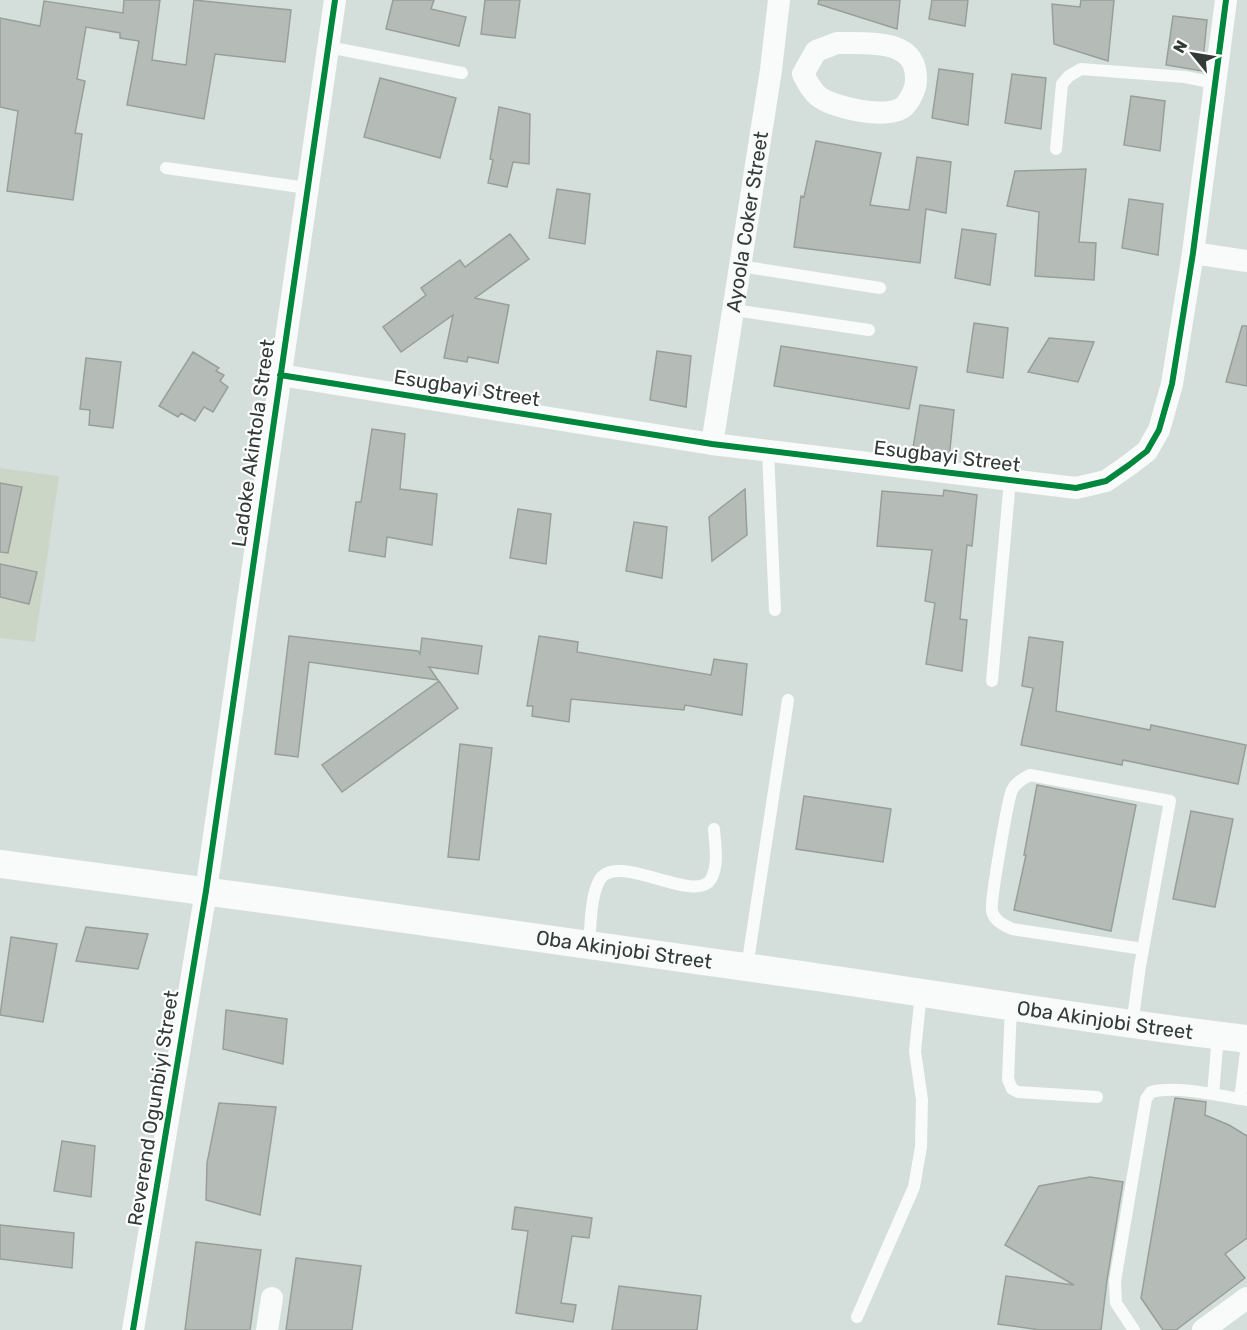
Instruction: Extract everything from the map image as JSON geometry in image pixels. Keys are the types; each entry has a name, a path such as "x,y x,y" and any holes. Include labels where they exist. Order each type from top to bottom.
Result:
{"street":[{"name":"Ladoke Akintola Street","path":"206,891 335,0"},
{"name":"Ayoola Coker Street","path":"712,444 771,70 778,0"},
{"name":"Esugbayi Street","path":"280,375 712,444 1076,488 1106,481 1147,450 1159,430 1172,384 1194,253 1226,0"},
{"path":"837,43 872,44 899,48 912,59 916,71 916,84 910,98 902,108 883,114 839,107 820,98 811,90 802,74 816,51 837,43"},
{"path":"771,70 802,74"},
{"path":"1194,253 1247,261"},
{"name":"Oba Akinjobi Street","path":"0,864 747,967 1132,1026 1247,1038"},
{"name":"Reverend Ogunbiyi Street","path":"133,1330 206,891"},
{"path":"267,1330 272,1298"},
{"path":"1203,1330 1247,1298"}],"lane":[{"path":"328,47 462,73"},
{"path":"1056,149 1062,84 1069,76 1081,69 1185,77 1215,83"},
{"path":"166,168 307,188"},
{"path":"740,266 880,288"},
{"path":"734,310 869,330"},
{"path":"768,451 775,610"},
{"path":"992,681 1010,480"},
{"path":"747,967 788,700"},
{"path":"1132,1026 1143,949 1170,801 1030,776 1022,779 1011,792 994,889 992,912 998,922 1012,929 1143,949"},
{"path":"589,945 594,897 603,875 612,870 695,887 705,886 711,879 715,864 714,829"},
{"path":"857,1317 914,1187 921,1148 921,1100 915,1051 921,993"},
{"path":"1011,1007 1008,1080 1012,1089 1018,1092 1097,1097"},
{"path":"1213,1094 1218,1035"},
{"path":"1134,1330 1116,1303 1114,1281 1146,1099 1151,1092 1160,1089 1213,1094 1244,1100 1247,1044"}],"green space":[{"path":"0,468 59,476 35,642 0,638"}],"building":[{"path":"124,0 160,0 152,60 186,65 194,0 291,10 285,62 215,54 204,119 127,105 139,41 120,38 120,33 86,27 77,79 85,81 75,133 82,134 73,200 7,191 18,111 0,107 0,18 40,26 44,1 123,13"},
{"path":"393,0 434,0 431,9 466,17 459,46 386,29"},
{"path":"485,0 520,0 515,38 481,34"},
{"path":"819,0 900,0 897,29 818,4"},
{"path":"932,0 968,0 965,26 929,19"},
{"path":"1081,0 1114,0 1108,61 1054,44 1052,4 1080,7"},
{"path":"1173,16 1207,20 1202,71 1166,65"},
{"path":"939,69 973,74 968,125 932,118"},
{"path":"1012,74 1046,78 1041,129 1005,123"},
{"path":"380,78 456,98 440,158 364,137"},
{"path":"1131,96 1165,101 1160,151 1124,145"},
{"path":"499,107 530,114 529,164 513,162 507,187 488,183"},
{"path":"816,141 881,153 870,205 909,210 917,157 951,162 946,213 926,209 920,263 794,247 801,196 804,197"},
{"path":"1086,169 1079,242 1096,243 1094,280 1035,276 1039,212 1007,206 1015,171"},
{"path":"557,189 590,194 585,244 549,238"},
{"path":"1129,199 1163,204 1158,255 1122,248"},
{"path":"962,229 996,234 990,285 955,278"},
{"path":"510,234 529,259 475,298 509,305 498,363 468,357 467,362 444,358 453,315 401,352 383,327 426,295 421,288 460,260 465,267"},
{"path":"974,323 1008,328 1003,378 967,372"},
{"path":"1242,326 1247,326 1247,386 1226,382"},
{"path":"1049,338 1094,342 1078,382 1028,372"},
{"path":"781,346 917,367 909,409 774,386"},
{"path":"657,351 691,356 686,407 650,400"},
{"path":"193,352 219,368 216,371 224,375 220,381 228,387 213,412 204,407 195,421 181,413 178,417 159,406"},
{"path":"86,358 121,362 113,428 89,425 90,410 80,409"},
{"path":"920,405 954,410 949,459 912,454"},
{"path":"372,429 405,434 400,489 437,494 432,545 387,537 385,557 349,551 356,502 361,502"},
{"path":"0,483 22,487 8,553 0,552"},
{"path":"745,489 747,535 712,561 709,517"},
{"path":"944,490 977,495 972,546 967,545 960,619 967,620 962,671 926,664 935,603 925,601 932,550 877,546 882,491 943,496"},
{"path":"518,509 551,514 546,564 510,558"},
{"path":"634,522 667,527 662,578 626,571"},
{"path":"0,564 37,572 29,604 0,597"},
{"path":"289,636 418,651 420,654 422,638 482,646 478,674 429,667 438,680 309,662 298,757 275,754"},
{"path":"539,636 578,642 577,652 711,675 714,659 747,664 742,715 685,705 684,710 571,699 569,722 532,716 533,706 527,706"},
{"path":"1029,637 1063,642 1056,711 1150,730 1151,725 1246,745 1238,784 1123,760 1122,765 1021,745 1033,688 1022,686"},
{"path":"439,681 458,708 342,792 322,765"},
{"path":"460,744 492,748 479,860 448,857"},
{"path":"1037,785 1136,805 1111,931 1014,910 1026,855 1024,855"},
{"path":"804,796 891,809 883,862 796,849"},
{"path":"1191,811 1233,819 1215,907 1173,899"},
{"path":"86,927 148,934 138,969 76,961"},
{"path":"11,937 57,944 43,1022 0,1015"},
{"path":"226,1010 287,1019 283,1064 223,1049"},
{"path":"1175,1098 1206,1102 1205,1115 1247,1136 1247,1238 1225,1254 1245,1278 1176,1330 1163,1330 1141,1298"},
{"path":"219,1103 276,1107 260,1215 206,1200 207,1163"},
{"path":"62,1141 95,1146 91,1197 54,1191"},
{"path":"1090,1177 1123,1182 1101,1330 1040,1330 998,1324 1006,1276 1074,1285 1005,1245 1039,1186"},
{"path":"515,1207 592,1218 589,1238 572,1236 561,1303 576,1305 573,1322 516,1313 528,1231 512,1229"},
{"path":"0,1225 74,1233 72,1268 0,1259"},
{"path":"196,1242 261,1250 250,1330 185,1330"},
{"path":"296,1258 361,1266 352,1330 286,1330"},
{"path":"619,1286 701,1296 697,1330 612,1330"}],"cycle path":[{"path":"133,1330 206,891 335,0"},
{"path":"280,375 712,444 1076,488 1106,481 1147,451 1159,430 1172,384 1193,253 1226,0"}]}
